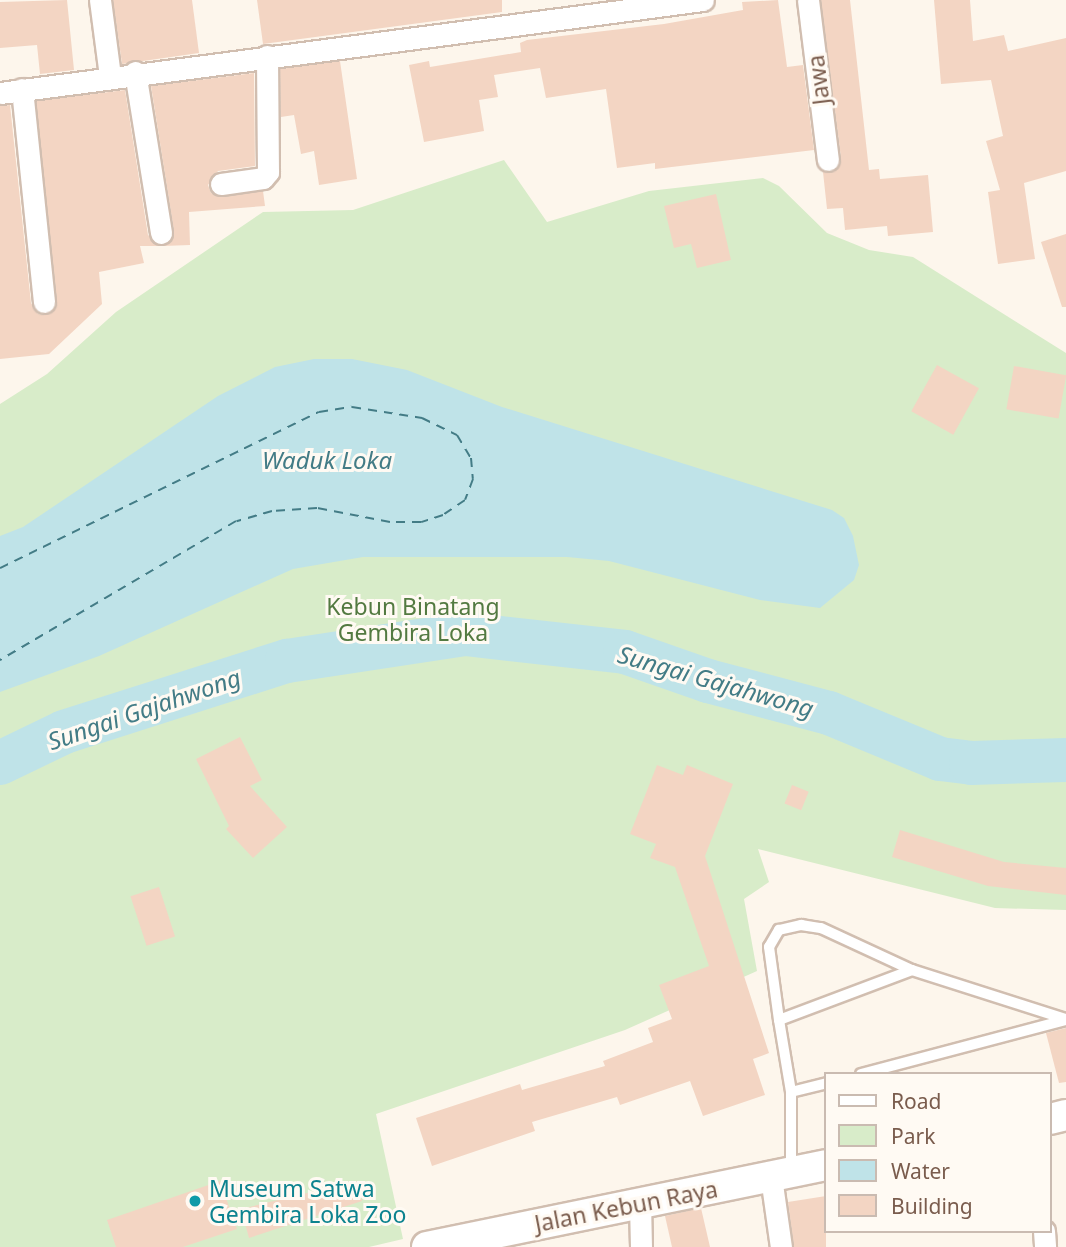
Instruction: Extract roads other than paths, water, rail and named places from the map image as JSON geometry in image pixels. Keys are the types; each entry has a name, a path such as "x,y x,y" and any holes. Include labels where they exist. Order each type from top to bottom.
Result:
{"street":[{"path":"100,0 110,76"},
{"path":"0,93 135,72 394,44 703,0"},
{"name":"Jawa","path":"808,0 828,160"},
{"path":"221,184 263,178 268,172 267,57"},
{"path":"135,72 161,233"},
{"path":"22,89 44,302"},
{"name":"Jalan Kebun Raya","path":"432,1246 824,1165"},
{"path":"781,1175 781,1247"},
{"path":"640,1203 641,1247"}],"lane":[{"path":"781,1175 791,1092 769,947 779,930 801,925 821,928 912,970 1066,1020"},
{"path":"779,1020 912,970"},
{"path":"869,1072 1066,1020"},
{"path":"791,1092 824,1084"}],"water":[{"name":"Waduk Loka","path":"314,359 352,359 407,370 502,407 832,510 844,518 853,536 859,565 854,580 820,608 760,600 609,561 567,557 363,557 293,569 99,656 0,692 0,536 23,527 218,396 275,367"}],"waterway":[{"name":"Sungai Gajahwong","path":"0,763 64,732 287,661 465,634 625,652 708,681 829,713 940,759 971,763 1066,760"}],"place":[{"name":"Museum Satwa Gembira Loka Zoo","path":"195,1201"}],"park label":[{"name":"Kebun Binatang Gembira Loka","path":"413,619"}]}
